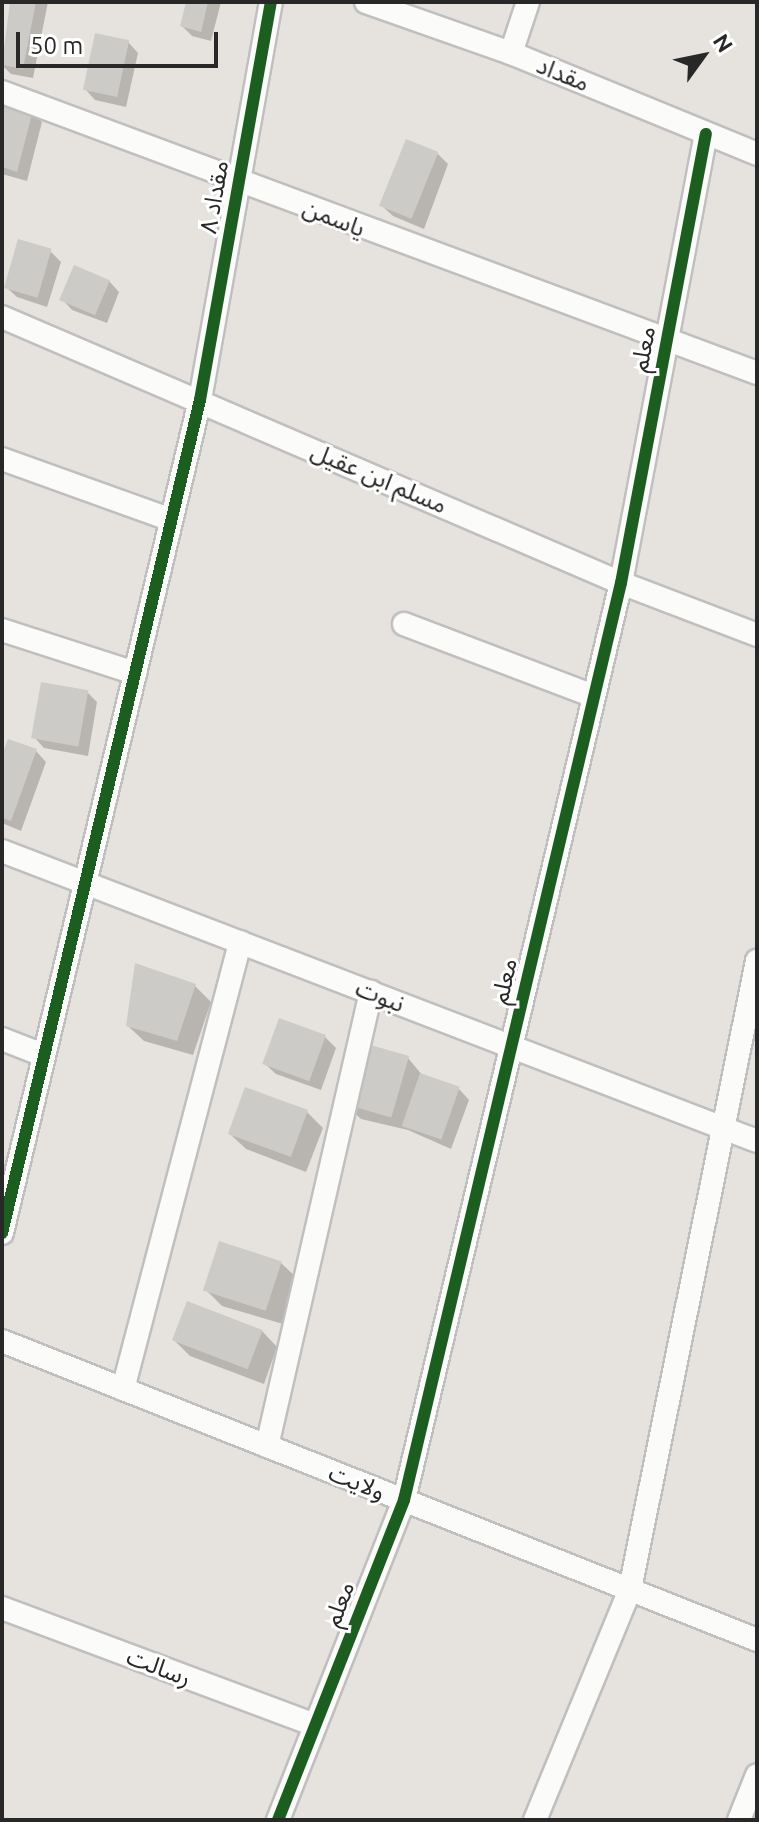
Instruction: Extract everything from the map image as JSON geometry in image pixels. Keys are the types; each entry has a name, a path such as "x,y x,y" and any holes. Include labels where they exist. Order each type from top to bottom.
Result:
{"street":[{"name":"مقداد ۸","path":"2,1233 200,400 271,2"},
{"name":"مقداد","path":"368,2 511,53 757,154"},
{"path":"511,53 528,2"},
{"name":"یاسمن","path":"2,92 757,373"},
{"name":"معلم","path":"278,1820 404,1500 621,583 706,134"},
{"name":"مسلم ابن عقیل","path":"2,317 621,583 757,635"},
{"path":"2,459 171,520"},
{"path":"404,624 594,696"},
{"path":"2,630 135,673"},
{"name":"نبوت","path":"2,851 757,1141"},
{"path":"123,1389 240,942"},
{"path":"535,1820 630,1589 757,961"},
{"path":"267,1446 371,992"},
{"path":"2,1039 43,1055"},
{"name":"ولایت","path":"2,1341 757,1640"},
{"name":"رسالت","path":"2,1608 315,1725"},
{"path":"739,1820 757,1775"}],"building":[{"path":"10,2 36,2 23,69 2,65"},
{"path":"186,2 208,2 201,32 180,26"},
{"path":"95,33 129,40 117,97 83,90"},
{"path":"4,102 33,110 17,172 2,167"},
{"path":"406,139 438,152 411,219 379,206"},
{"path":"18,239 52,249 38,298 4,288"},
{"path":"74,265 110,280 95,315 59,300"},
{"path":"41,682 88,690 78,746 31,738"},
{"path":"8,739 37,749 11,821 2,818 2,755"},
{"path":"135,963 196,984 177,1041 126,1026"},
{"path":"279,1018 326,1035 309,1081 262,1064"},
{"path":"360,1042 409,1056 391,1118 342,1104"},
{"path":"420,1073 460,1087 441,1140 402,1126"},
{"path":"245,1087 308,1110 291,1157 228,1134"},
{"path":"219,1241 282,1261 266,1311 203,1290"},
{"path":"187,1301 263,1330 248,1369 172,1340"}],"cycle path":[{"path":"2,1233 200,400 271,2"},
{"path":"278,1820 404,1500 621,583 706,134"}]}
